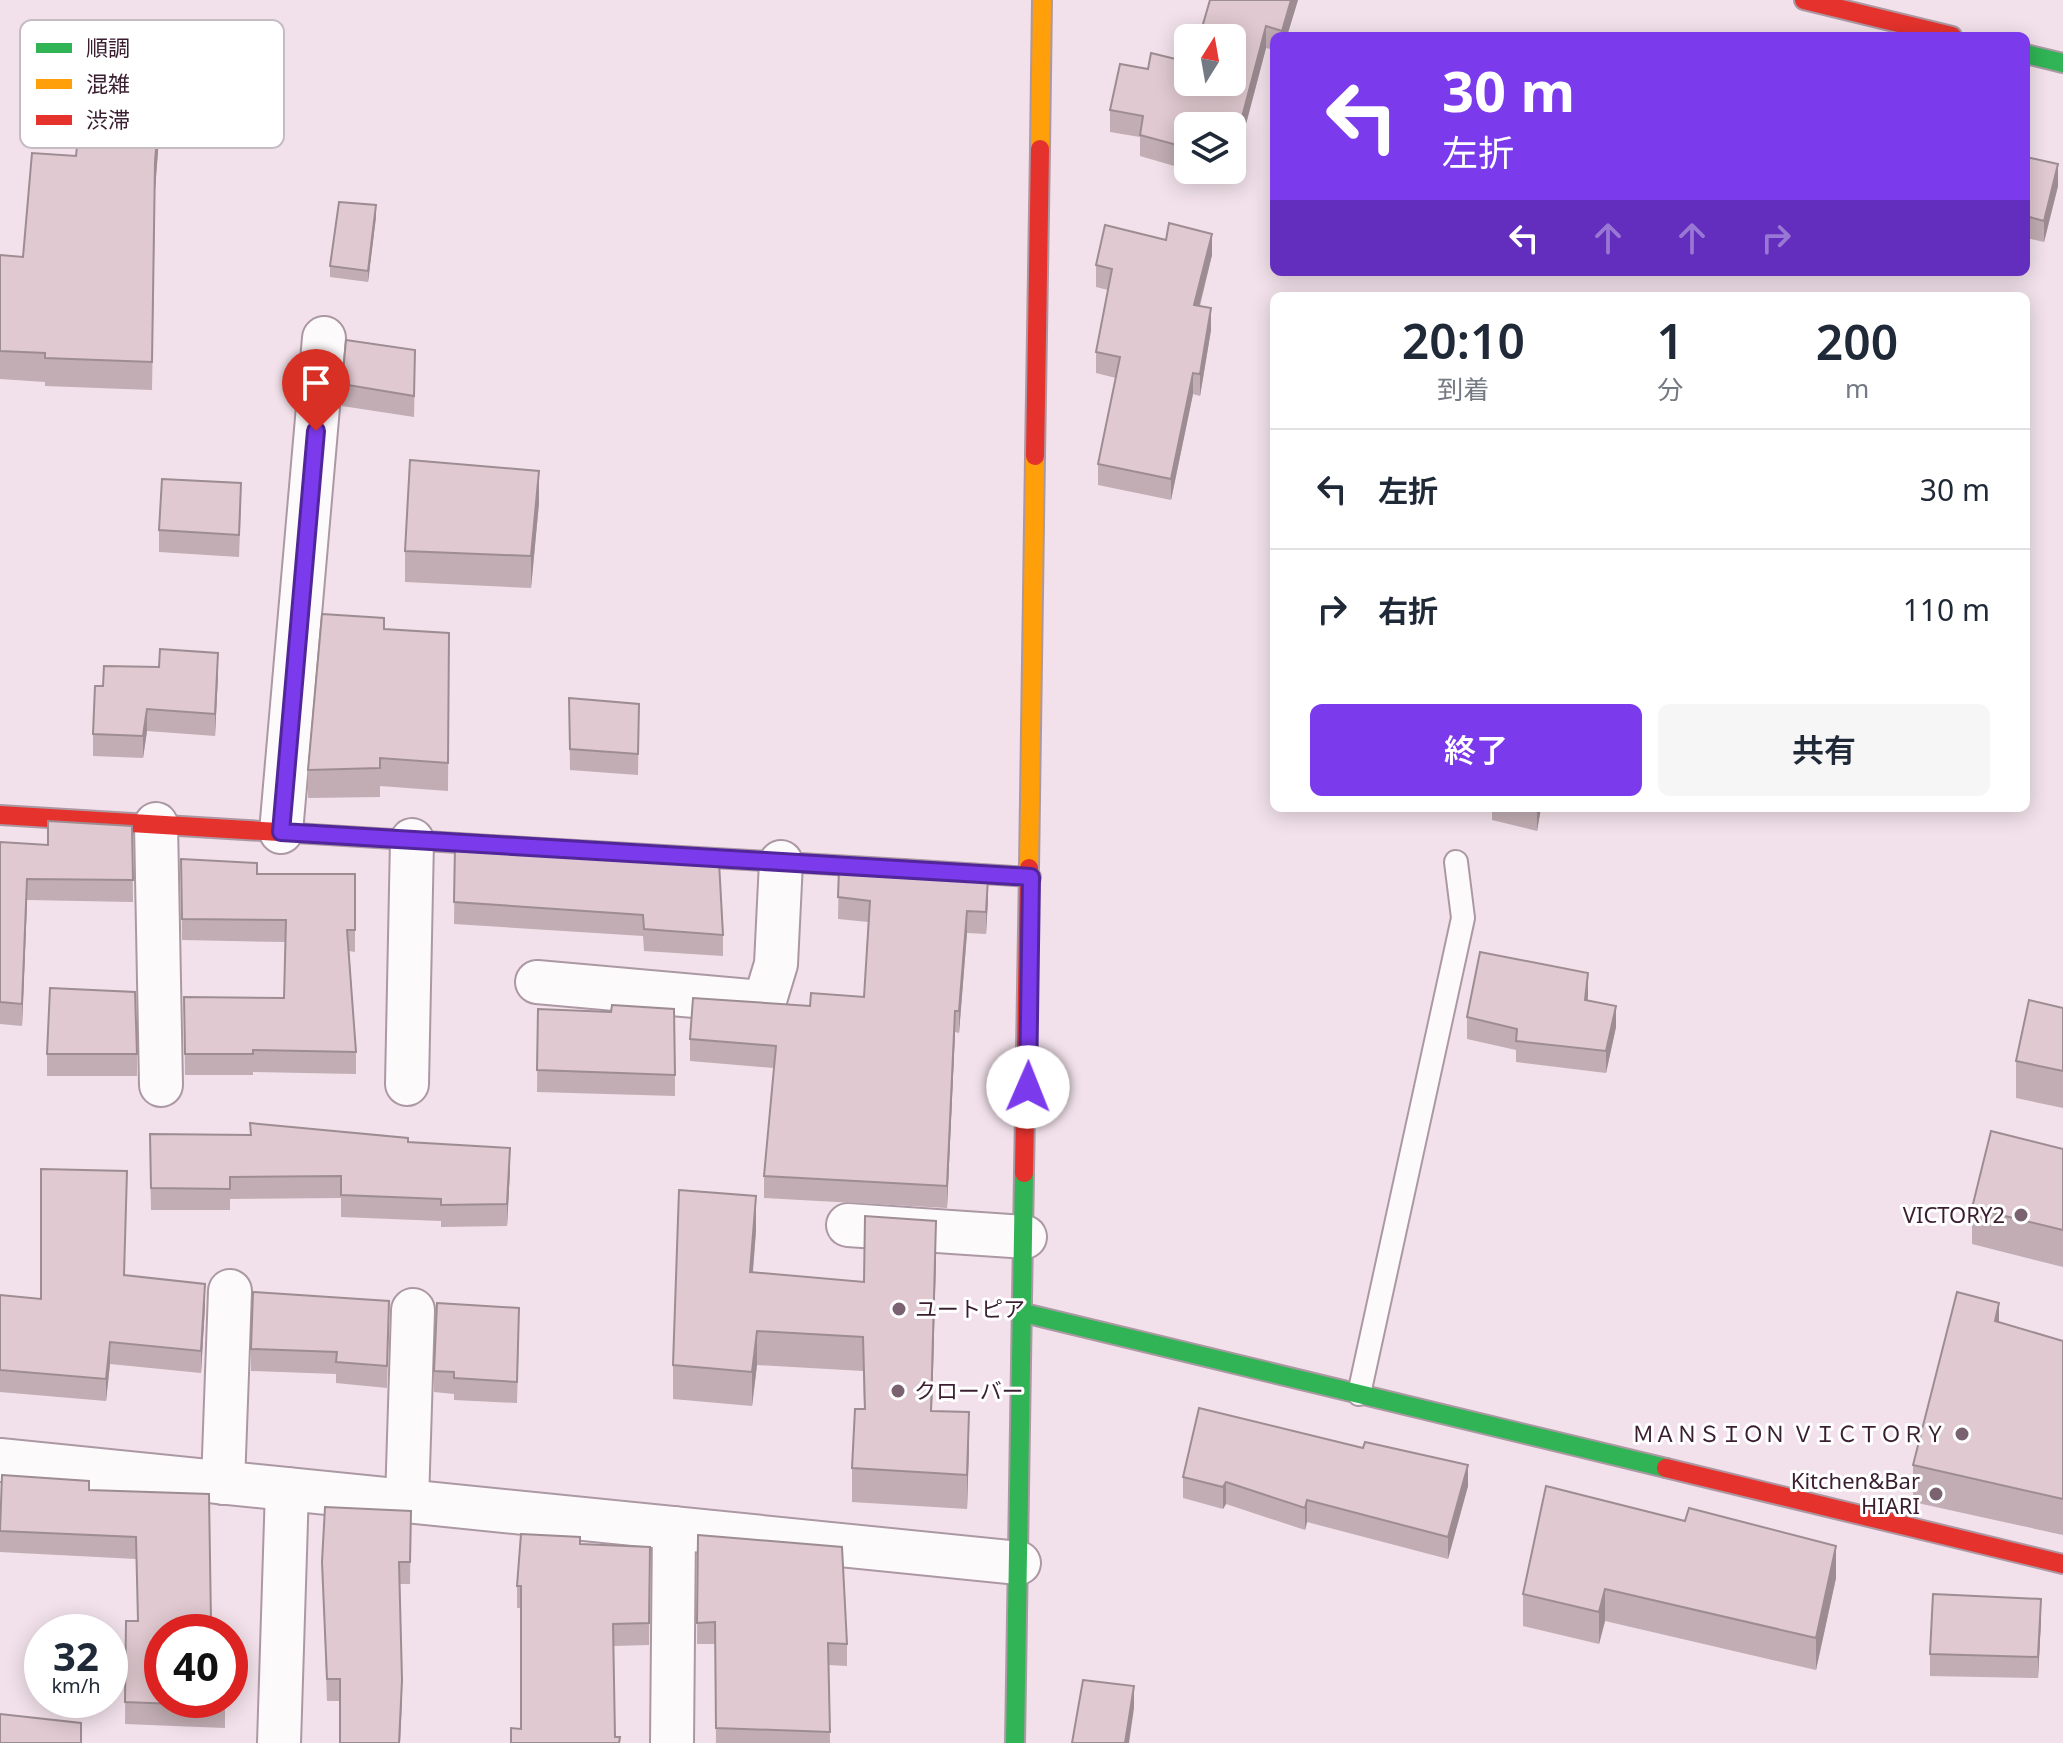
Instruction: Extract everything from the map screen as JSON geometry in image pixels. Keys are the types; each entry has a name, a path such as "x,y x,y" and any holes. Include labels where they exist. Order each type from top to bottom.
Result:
{"street":[{"path":"1015,1743 1031,877 1042,0"},
{"path":"1804,0 1936,32"},
{"path":"2030,55 2063,63"},
{"path":"281,832 324,338"},
{"path":"0,815 1031,877"},
{"path":"156,824 161,1085"},
{"path":"407,1084 412,840"},
{"path":"537,982 750,1001 766,997 776,964 781,862"},
{"path":"848,1225 1025,1237"},
{"path":"223,1483 230,1291"},
{"path":"407,1501 413,1310"},
{"path":"1024,1313 2063,1564"},
{"path":"0,1460 1019,1563"},
{"path":"279,1743 287,1489"},
{"path":"672,1743 674,1528"}],"lane":[{"path":"1359,1394 1463,918 1456,862"}],"building":[{"path":"1210,0 1291,0 1282,31 1266,26 1243,112 1174,112 1174,144 1140,135 1143,116 1110,110 1120,64 1148,69 1151,53 1174,59 1174,96 1246,96 1246,24 1203,24"},
{"path":"77,148 156,148 152,362 45,358 45,353 0,351 0,255 23,257 32,153 76,156"},
{"path":"2030,158 2058,164 2044,221 2030,217"},
{"path":"339,202 376,205 368,271 330,266"},
{"path":"1169,223 1212,234 1194,305 1211,308 1200,374 1193,373 1171,479 1098,464 1120,357 1096,352 1112,269 1096,265 1105,225 1166,240"},
{"path":"346,340 415,350 414,396 342,384"},
{"path":"410,460 539,471 531,556 405,551"},
{"path":"162,479 241,483 239,535 159,530"},
{"path":"322,614 384,618 384,629 449,633 448,763 380,758 380,768 308,770"},
{"path":"160,649 218,653 215,714 147,709 143,736 93,734 95,686 103,686 104,666 159,667"},
{"path":"569,698 639,704 638,754 570,749"},
{"path":"48,821 132,826 133,880 27,879 22,1004 0,1002 0,842 48,845"},
{"path":"455,846 719,862 723,935 644,929 643,915 454,902"},
{"path":"181,859 257,863 257,874 355,874 355,930 347,930 356,1052 253,1050 253,1054 185,1054 184,997 284,998 286,920 182,919"},
{"path":"839,869 988,878 986,912 967,911 959,1011 955,1011 947,1186 764,1176 776,1046 690,1039 693,998 810,1006 811,993 864,997 870,901 838,897"},
{"path":"1480,952 1588,973 1585,1000 1616,1006 1606,1051 1516,1041 1517,1029 1467,1017"},
{"path":"50,988 135,992 137,1054 47,1054"},
{"path":"2029,1000 2063,1008 2063,1071 2016,1061"},
{"path":"612,1005 674,1009 675,1075 537,1070 538,1009 611,1012"},
{"path":"250,1123 408,1138 408,1142 510,1148 507,1204 441,1205 441,1199 341,1195 341,1176 230,1177 230,1189 151,1188 150,1134 251,1135"},
{"path":"1991,1131 2063,1149 2063,1230 1972,1208"},
{"path":"41,1169 127,1171 124,1275 205,1284 201,1351 110,1342 106,1379 0,1370 0,1295 41,1299"},
{"path":"679,1190 756,1196 750,1272 864,1282 865,1216 936,1221 931,1411 969,1412 967,1475 852,1468 855,1409 865,1409 863,1337 757,1331 752,1372 673,1365"},
{"path":"253,1292 389,1301 387,1366 336,1362 337,1352 251,1349"},
{"path":"1957,1292 1999,1303 1995,1321 2063,1341 2063,1499 1913,1465"},
{"path":"437,1303 519,1308 517,1382 454,1378 454,1372 434,1371"},
{"path":"1199,1408 1363,1448 1365,1442 1468,1465 1448,1537 1307,1500 1305,1508 1226,1482 1223,1487 1183,1477"},
{"path":"2,1475 89,1481 89,1490 209,1494 211,1614 144,1614 144,1703 128,1702 128,1621 138,1621 136,1537 0,1531"},
{"path":"1546,1486 1685,1521 1689,1508 1836,1546 1816,1638 1605,1589 1599,1612 1523,1594"},
{"path":"325,1507 411,1511 410,1562 399,1562 402,1680 399,1743 340,1743 340,1679 327,1679 322,1562"},
{"path":"521,1534 580,1537 580,1544 650,1547 649,1623 613,1624 615,1737 620,1737 619,1743 511,1743 511,1728 521,1729 521,1586 517,1586"},
{"path":"698,1535 842,1547 847,1644 828,1643 830,1732 716,1728 715,1622 697,1623"},
{"path":"1933,1594 2041,1599 2038,1657 1930,1654"},
{"path":"1083,1680 1134,1686 1125,1743 1072,1743"},
{"path":"0,1714 81,1723 81,1743 0,1743"}],"traffic: fast":[{"path":"2030,55 2063,63"},
{"path":"491,845 904,869"},
{"path":"1015,1743 1024,1173"},
{"path":"1024,1313 1666,1468"}],"traffic: slow":[{"path":"1040,149 1042,0"},
{"path":"1029,868 1035,456"},
{"path":"904,869 1031,877"}],"traffic: jam":[{"path":"1804,0 1936,32"},
{"path":"1035,456 1040,149"},
{"path":"0,815 491,845"},
{"path":"1024,1173 1029,868"},
{"path":"1666,1468 2063,1564"}],"place":[{"name":"VICTORY2","path":"2021,1215"},
{"name":"ユートピア","path":"899,1309"},
{"name":"クローバー","path":"898,1391"},
{"name":"ＭＡＮＳＩＯＮ ＶＩＣＴＯＲＹ","path":"1962,1434"},
{"name":"Kitchen&Bar HIARI","path":"1936,1494"}],"route":[{"path":"316,431 281,832 1031,877 1028,1087"}]}
